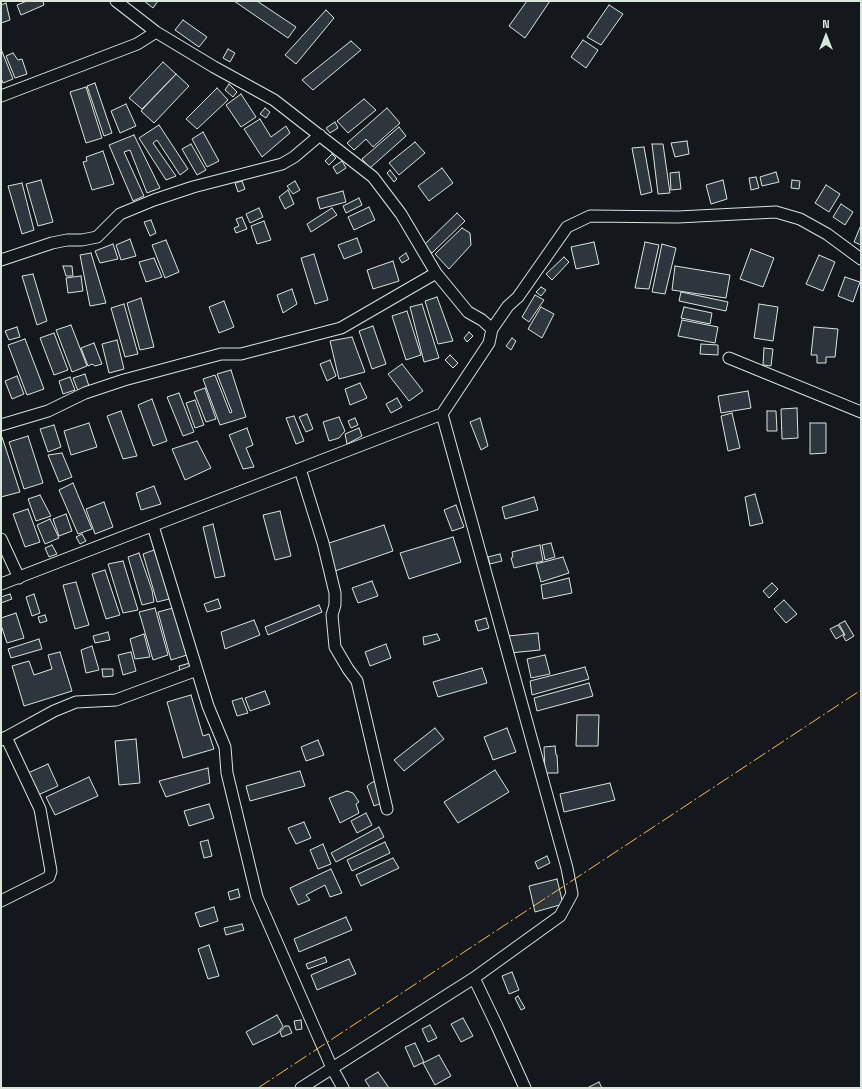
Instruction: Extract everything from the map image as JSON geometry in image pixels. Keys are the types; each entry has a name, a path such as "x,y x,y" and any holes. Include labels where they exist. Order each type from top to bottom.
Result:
{"street":[{"path":"116,1 156,32 214,67 274,100 373,177 401,214 436,273 468,312 482,320 492,329"},
{"path":"1,96 137,44 156,32"},
{"path":"1,260 52,242 82,240 97,237 120,214 154,200 193,187 282,164 294,157 320,136"},
{"path":"1,584 442,414 489,343 492,329 508,306 518,297 567,227 590,216 678,217 776,212 800,219 827,234 861,259"},
{"path":"1,425 48,411 85,393 124,380 221,354 241,354 341,328 436,273"},
{"path":"729,358 861,412"},
{"path":"301,1088 474,978 560,916 572,894 567,868 442,414"},
{"path":"300,469 323,543 335,594 335,605 332,615 335,647 357,681 387,809"},
{"path":"153,526 208,706 225,747 227,773 257,897 332,1068 343,1088"},
{"path":"1,539 19,578"},
{"path":"1,901 49,877 51,871 40,809 4,739 54,711 76,702 116,700 197,670"},
{"path":"474,978 498,1026 525,1088"}],"building":[{"path":"27,1 43,1 44,5 21,15 17,5"},
{"path":"144,1 158,1 153,8"},
{"path":"234,1 257,1 296,27 288,38"},
{"path":"527,1 550,1 525,38 509,26"},
{"path":"6,3 10,20 1,23 1,5"},
{"path":"609,5 623,14 601,45 587,37"},
{"path":"326,10 334,18 296,64 285,55"},
{"path":"183,20 207,37 199,47 175,30"},
{"path":"583,40 598,50 586,68 571,57"},
{"path":"351,41 361,50 313,90 302,80"},
{"path":"1,49 13,79 3,83 1,78"},
{"path":"228,49 235,53 230,62 223,58"},
{"path":"13,53 18,60 22,59 27,74 15,78 6,56"},
{"path":"163,62 176,74 142,109 129,98"},
{"path":"176,74 189,86 154,123 141,111"},
{"path":"95,83 112,133 104,136 87,86"},
{"path":"229,84 237,92 233,97 225,90"},
{"path":"86,87 102,138 86,143 70,92"},
{"path":"217,88 228,100 197,129 186,119"},
{"path":"241,94 256,117 241,127 226,105"},
{"path":"364,99 376,110 348,133 337,121"},
{"path":"126,104 136,126 120,133 111,111"},
{"path":"265,108 270,112 266,118 260,114"},
{"path":"387,108 400,123 373,147 366,139 354,150 347,143"},
{"path":"260,119 271,137 286,126 290,133 262,157 244,129"},
{"path":"335,122 338,128 330,133 326,128"},
{"path":"159,125 188,169 180,175 157,140 153,143 176,176 166,180 139,138"},
{"path":"399,127 406,136 370,168 362,159"},
{"path":"203,132 219,161 207,167 192,139"},
{"path":"134,135 160,188 147,193 130,150 124,152 144,196 133,201 109,145"},
{"path":"687,141 689,154 675,157 671,143"},
{"path":"415,142 425,153 399,175 389,163"},
{"path":"191,144 206,170 197,175 182,149"},
{"path":"652,144 663,144 670,193 658,194"},
{"path":"644,147 652,192 641,195 632,148"},
{"path":"103,151 114,184 92,190 83,162 87,161 86,157"},
{"path":"332,154 336,158 329,165 325,161"},
{"path":"342,161 346,168 337,174 333,167"},
{"path":"442,168 453,183 429,201 418,186"},
{"path":"390,170 397,179 394,182 387,173"},
{"path":"679,172 681,189 671,190 670,173"},
{"path":"776,172 779,182 762,186 760,177"},
{"path":"756,177 759,188 751,190 749,178"},
{"path":"41,180 53,222 38,226 26,184"},
{"path":"723,180 727,199 711,204 706,185"},
{"path":"792,180 800,181 799,189 791,188"},
{"path":"242,181 245,189 238,192 235,183"},
{"path":"295,181 300,190 293,194 287,186"},
{"path":"22,183 34,230 22,234 8,186"},
{"path":"826,185 840,194 829,212 815,203"},
{"path":"288,190 294,204 285,209 279,197"},
{"path":"343,191 346,202 320,209 317,198"},
{"path":"359,198 362,205 346,213 343,206"},
{"path":"841,204 853,212 845,225 833,217"},
{"path":"369,207 375,220 354,230 348,217"},
{"path":"259,208 263,217 250,223 246,214"},
{"path":"332,208 337,215 311,232 307,224"},
{"path":"457,213 465,221 432,253 424,245"},
{"path":"242,217 247,229 236,233 234,228 239,226 236,219"},
{"path":"151,220 156,233 150,236 144,222"},
{"path":"264,221 271,240 257,244 251,226"},
{"path":"861,225 861,245 854,242"},
{"path":"462,228 470,233 471,245 449,269 435,254"},
{"path":"357,238 362,252 344,259 338,245"},
{"path":"130,239 136,256 121,260 116,245"},
{"path":"166,240 179,272 165,278 152,245"},
{"path":"594,242 599,264 576,269 571,247"},
{"path":"645,242 659,245 649,289 635,288"},
{"path":"113,244 118,259 100,263 95,251"},
{"path":"662,244 676,248 665,294 652,292"},
{"path":"751,249 774,258 763,287 740,279"},
{"path":"91,253 106,303 90,306 80,255"},
{"path":"406,253 409,259 402,263 399,258"},
{"path":"314,254 328,300 315,304 301,258"},
{"path":"819,255 835,262 823,291 806,284"},
{"path":"564,257 569,262 552,280 546,274"},
{"path":"154,258 162,277 146,282 139,262"},
{"path":"393,261 399,281 373,289 367,270"},
{"path":"63,266 72,266 73,276 66,276"},
{"path":"675,266 730,275 726,298 672,290"},
{"path":"33,274 47,321 37,325 22,276"},
{"path":"81,276 83,291 68,293 66,278"},
{"path":"845,277 860,282 853,302 838,296"},
{"path":"541,287 546,290 541,296 536,292"},
{"path":"292,289 297,304 283,313 277,295"},
{"path":"681,292 728,302 726,311 679,301"},
{"path":"535,295 544,300 529,322 522,317"},
{"path":"437,297 453,341 438,344 425,301"},
{"path":"141,298 154,347 140,350 127,303"},
{"path":"224,301 234,327 219,333 209,307"},
{"path":"124,304 138,354 125,357 111,308"},
{"path":"422,304 439,358 424,362 410,307"},
{"path":"759,304 778,307 773,341 754,338"},
{"path":"541,307 554,314 542,338 528,329"},
{"path":"684,307 712,313 710,324 681,318"},
{"path":"407,311 421,355 406,360 392,316"},
{"path":"682,320 718,327 715,343 678,336"},
{"path":"71,325 87,366 72,372 56,330"},
{"path":"373,326 386,364 372,369 359,331"},
{"path":"17,327 20,337 9,340 5,331"},
{"path":"814,327 838,329 835,357 826,357 826,363 817,363 817,355 811,355"},
{"path":"469,332 473,336 467,342 464,338"},
{"path":"54,333 68,370 54,375 40,338"},
{"path":"352,337 365,372 339,379 330,341"},
{"path":"512,338 516,341 511,350 506,346"},
{"path":"25,339 44,389 27,395 8,345"},
{"path":"117,340 124,369 109,373 102,344"},
{"path":"94,343 102,364 95,366 92,364 88,366 81,348"},
{"path":"701,344 718,345 718,355 700,354"},
{"path":"764,348 773,349 771,366 763,365"},
{"path":"450,355 458,363 453,368 445,360"},
{"path":"330,360 336,376 327,381 320,364"},
{"path":"402,364 423,391 409,401 388,374"},
{"path":"231,370 246,417 220,425 203,379 215,375 230,413 232,412 217,374"},
{"path":"85,374 89,386 78,391 73,378"},
{"path":"17,376 24,394 12,399 5,381"},
{"path":"70,377 75,390 63,394 59,381"},
{"path":"360,383 367,398 350,405 345,389"},
{"path":"205,388 216,419 206,422 194,392"},
{"path":"748,391 751,408 721,413 718,396"},
{"path":"179,393 194,432 183,436 167,397"},
{"path":"397,398 402,407 391,413 386,404"},
{"path":"152,399 167,441 153,446 138,405"},
{"path":"195,400 204,425 195,428 186,403"},
{"path":"797,408 798,438 782,439 781,409"},
{"path":"121,411 137,456 123,459 107,416"},
{"path":"767,411 776,411 777,431 767,431"},
{"path":"732,413 740,448 728,451 721,416"},
{"path":"307,414 313,429 306,432 299,417"},
{"path":"294,416 304,441 296,444 286,418"},
{"path":"339,417 345,431 339,438 329,441 323,422"},
{"path":"355,418 358,425 351,428 348,421"},
{"path":"480,418 488,446 481,450 470,422"},
{"path":"89,423 97,447 71,455 64,431"},
{"path":"810,423 826,423 826,453 810,454"},
{"path":"54,425 61,447 48,452 40,429"},
{"path":"247,428 253,445 246,448 254,467 243,469 229,435"},
{"path":"359,428 362,436 347,444 345,434"},
{"path":"28,436 43,483 24,489 9,442"},
{"path":"1,437 20,492 1,497"},
{"path":"197,441 211,468 185,480 172,449"},
{"path":"62,453 72,477 59,482 48,455"},
{"path":"73,483 92,529 78,534 59,490"},
{"path":"154,486 161,504 141,510 136,493"},
{"path":"755,494 763,523 750,526 745,497"},
{"path":"40,495 51,516 36,521 28,499"},
{"path":"534,497 538,510 505,519 502,507"},
{"path":"104,502 113,527 95,534 86,509"},
{"path":"456,505 464,527 452,531 444,510"},
{"path":"28,509 40,542 25,547 13,514"},
{"path":"280,511 291,556 275,560 263,515"},
{"path":"66,514 72,531 59,536 53,519"},
{"path":"50,519 59,538 45,544 37,525"},
{"path":"213,524 225,576 215,578 203,527"},
{"path":"384,525 393,551 335,571 326,544"},
{"path":"82,534 86,541 80,544 76,537"},
{"path":"453,537 461,562 409,579 400,553"},
{"path":"551,543 555,557 545,560 542,545"},
{"path":"52,545 57,554 49,557 45,548"},
{"path":"540,545 543,561 514,568 511,558 513,557 512,552"},
{"path":"154,550 167,587 169,599 157,602 143,554"},
{"path":"139,553 152,590 154,602 142,605 128,557"},
{"path":"500,554 502,561 490,564 488,557"},
{"path":"563,557 569,573 541,582 536,564"},
{"path":"123,561 138,610 123,613 108,564"},
{"path":"105,570 120,615 106,619 92,574"},
{"path":"569,578 572,593 543,599 541,585"},
{"path":"372,581 378,596 358,603 352,588"},
{"path":"76,582 89,625 75,629 63,585"},
{"path":"772,583 778,589 769,598 763,591"},
{"path":"10,594 12,599 1,603 1,597"},
{"path":"34,594 40,613 32,616 26,597"},
{"path":"218,599 221,608 207,612 204,604"},
{"path":"784,600 797,614 786,623 774,609"},
{"path":"319,605 322,612 268,635 265,627"},
{"path":"155,608 168,655 153,660 139,612"},
{"path":"173,608 187,655 171,660 158,612"},
{"path":"16,613 24,638 7,643 1,625 1,618"},
{"path":"45,615 47,621 40,623 38,617"},
{"path":"486,618 489,628 478,631 475,621"},
{"path":"254,620 260,635 225,649 221,632"},
{"path":"845,621 854,636 846,641 843,636 845,635 839,624"},
{"path":"838,625 844,634 836,639 830,629"},
{"path":"108,632 110,640 95,643 93,636"},
{"path":"538,633 540,650 510,653 508,636"},
{"path":"144,634 150,657 135,659 130,639"},
{"path":"437,634 440,640 424,645 423,637"},
{"path":"39,639 42,649 11,658 8,649"},
{"path":"386,644 391,658 370,666 365,652"},
{"path":"92,646 99,670 86,673 81,650"},
{"path":"60,652 72,691 24,706 12,666 29,661 34,675 52,669 48,655"},
{"path":"131,652 136,671 123,675 118,655"},
{"path":"545,655 550,674 531,678 527,659"},
{"path":"190,663 191,669 180,672 179,666"},
{"path":"585,667 589,679 532,695 530,681"},
{"path":"482,668 487,683 438,697 433,682"},
{"path":"102,669 113,669 113,676 103,677"},
{"path":"589,683 593,696 537,711 534,698"},
{"path":"265,691 270,704 250,711 245,698"},
{"path":"191,695 203,736 209,734 214,749 183,758 167,702"},
{"path":"242,698 248,713 237,716 232,701"},
{"path":"577,715 599,715 598,746 576,746"},
{"path":"435,728 444,739 404,771 394,760"},
{"path":"507,728 516,752 493,760 484,737"},
{"path":"136,739 140,783 119,785 115,741"},
{"path":"318,740 324,755 306,761 301,747"},
{"path":"555,746 558,773 545,773 544,747"},
{"path":"48,764 58,786 38,795 28,773"},
{"path":"208,768 210,783 166,797 159,781"},
{"path":"495,770 509,792 458,823 444,802"},
{"path":"300,771 305,786 250,801 246,786"},
{"path":"89,777 98,796 55,815 46,797"},
{"path":"375,781 382,803 374,806 367,786"},
{"path":"610,783 615,800 564,812 560,794"},
{"path":"347,791 353,793 359,802 356,804 359,813 340,823 329,798"},
{"path":"209,804 214,818 189,826 184,811"},
{"path":"366,813 372,825 357,833 351,821"},
{"path":"304,822 311,838 296,844 288,828"},
{"path":"379,827 384,837 336,862 331,853"},
{"path":"208,840 212,856 204,858 200,842"},
{"path":"385,842 390,853 352,871 347,860"},
{"path":"323,844 331,864 318,869 310,850"},
{"path":"547,856 550,863 538,869 535,862"},
{"path":"393,858 399,868 361,886 356,875"},
{"path":"331,869 342,893 330,897 325,885 306,895 310,900 298,905 290,888"},
{"path":"557,879 563,904 535,912 529,886"},
{"path":"238,889 240,897 230,900 228,892"},
{"path":"214,907 218,921 200,927 195,913"},
{"path":"346,917 352,930 299,952 294,939"},
{"path":"242,924 244,930 226,935 224,928"},
{"path":"209,945 219,976 208,979 198,949"},
{"path":"325,957 327,962 308,969 306,964"},
{"path":"349,959 356,974 317,990 311,975"},
{"path":"512,972 519,990 509,994 502,976"},
{"path":"518,996 525,1008 521,1010 515,998"},
{"path":"277,1015 283,1026 278,1033 253,1045 246,1032"},
{"path":"463,1018 473,1036 461,1042 451,1024"},
{"path":"301,1020 302,1029 296,1030 294,1021"},
{"path":"430,1025 437,1038 428,1042 422,1029"},
{"path":"285,1026 289,1026 292,1033 282,1037 280,1032"},
{"path":"415,1043 424,1062 414,1067 405,1047"},
{"path":"439,1055 451,1076 435,1085 423,1063"},
{"path":"378,1072 389,1088 370,1088 365,1080"},
{"path":"599,1082 602,1088 587,1088"}],"power":[{"path":"258,1088 861,690"}]}
